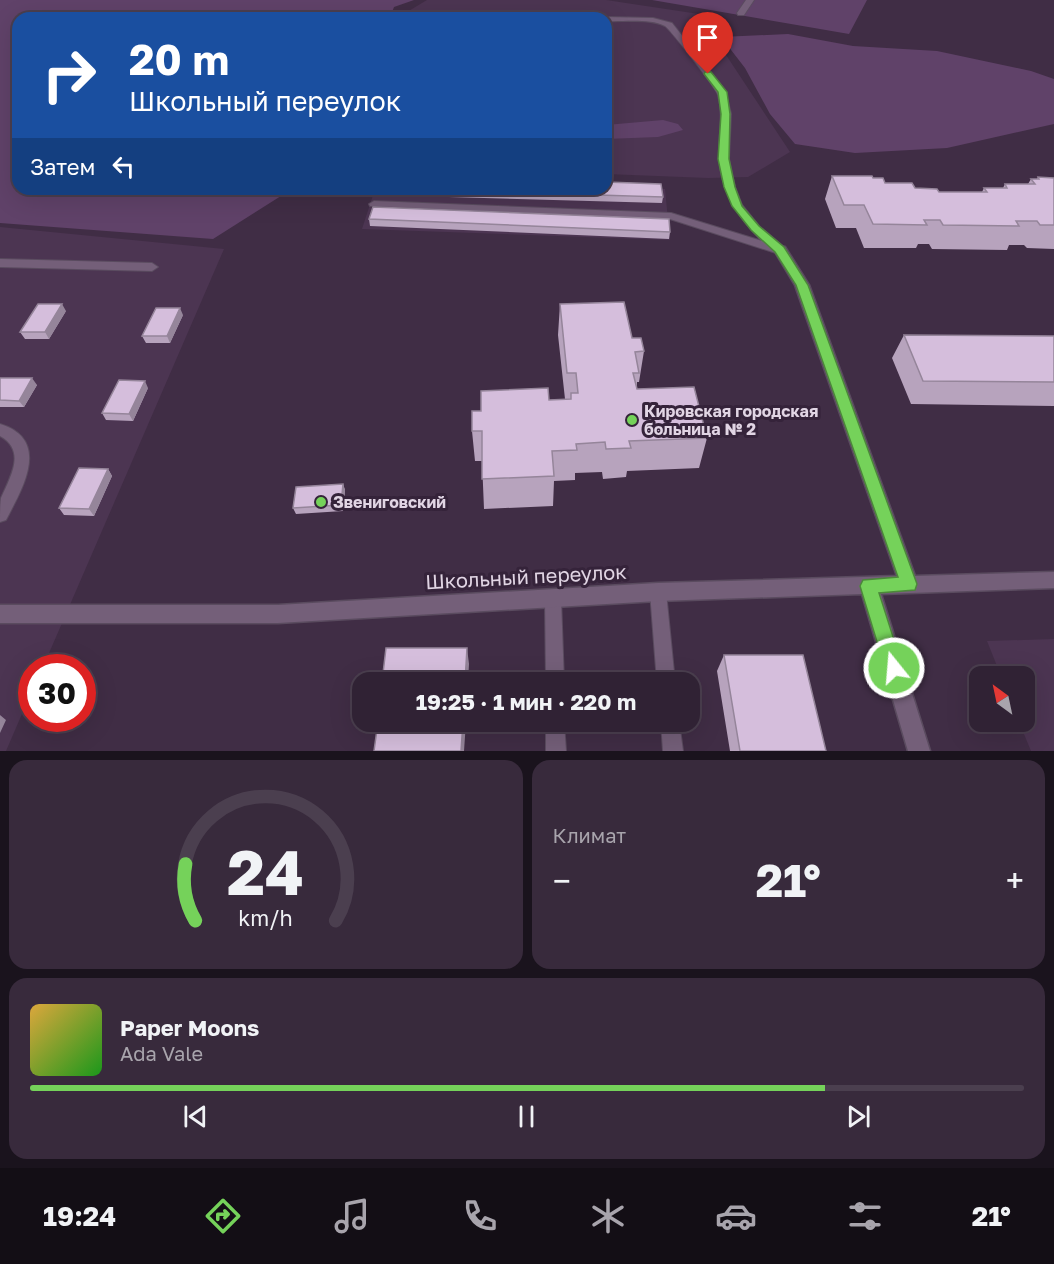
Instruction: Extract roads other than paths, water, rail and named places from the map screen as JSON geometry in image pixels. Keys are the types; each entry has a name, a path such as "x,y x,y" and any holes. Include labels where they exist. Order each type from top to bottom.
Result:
{"street":[{"path":"780,250 802,285 909,584"},
{"name":"Школьный переулок","path":"0,614 278,614 658,592 1054,580"},
{"path":"868,586 919,751"}],"lane":[{"path":"741,13 750,0"},
{"path":"612,19 652,20 669,25 722,92 726,114 724,159 730,187 737,206 755,228 780,250"},
{"path":"374,204 671,216 780,250"},
{"path":"0,263 152,267"},
{"path":"0,430 8,432 19,444 23,456 23,469 0,515"},
{"path":"658,592 665,672"},
{"path":"553,599 555,672"},
{"path":"555,732 556,751"},
{"path":"671,732 673,751"}],"place":[{"name":"Кировская городская больница № 2","path":"632,420"},
{"name":"Звениговский","path":"321,502"}]}
